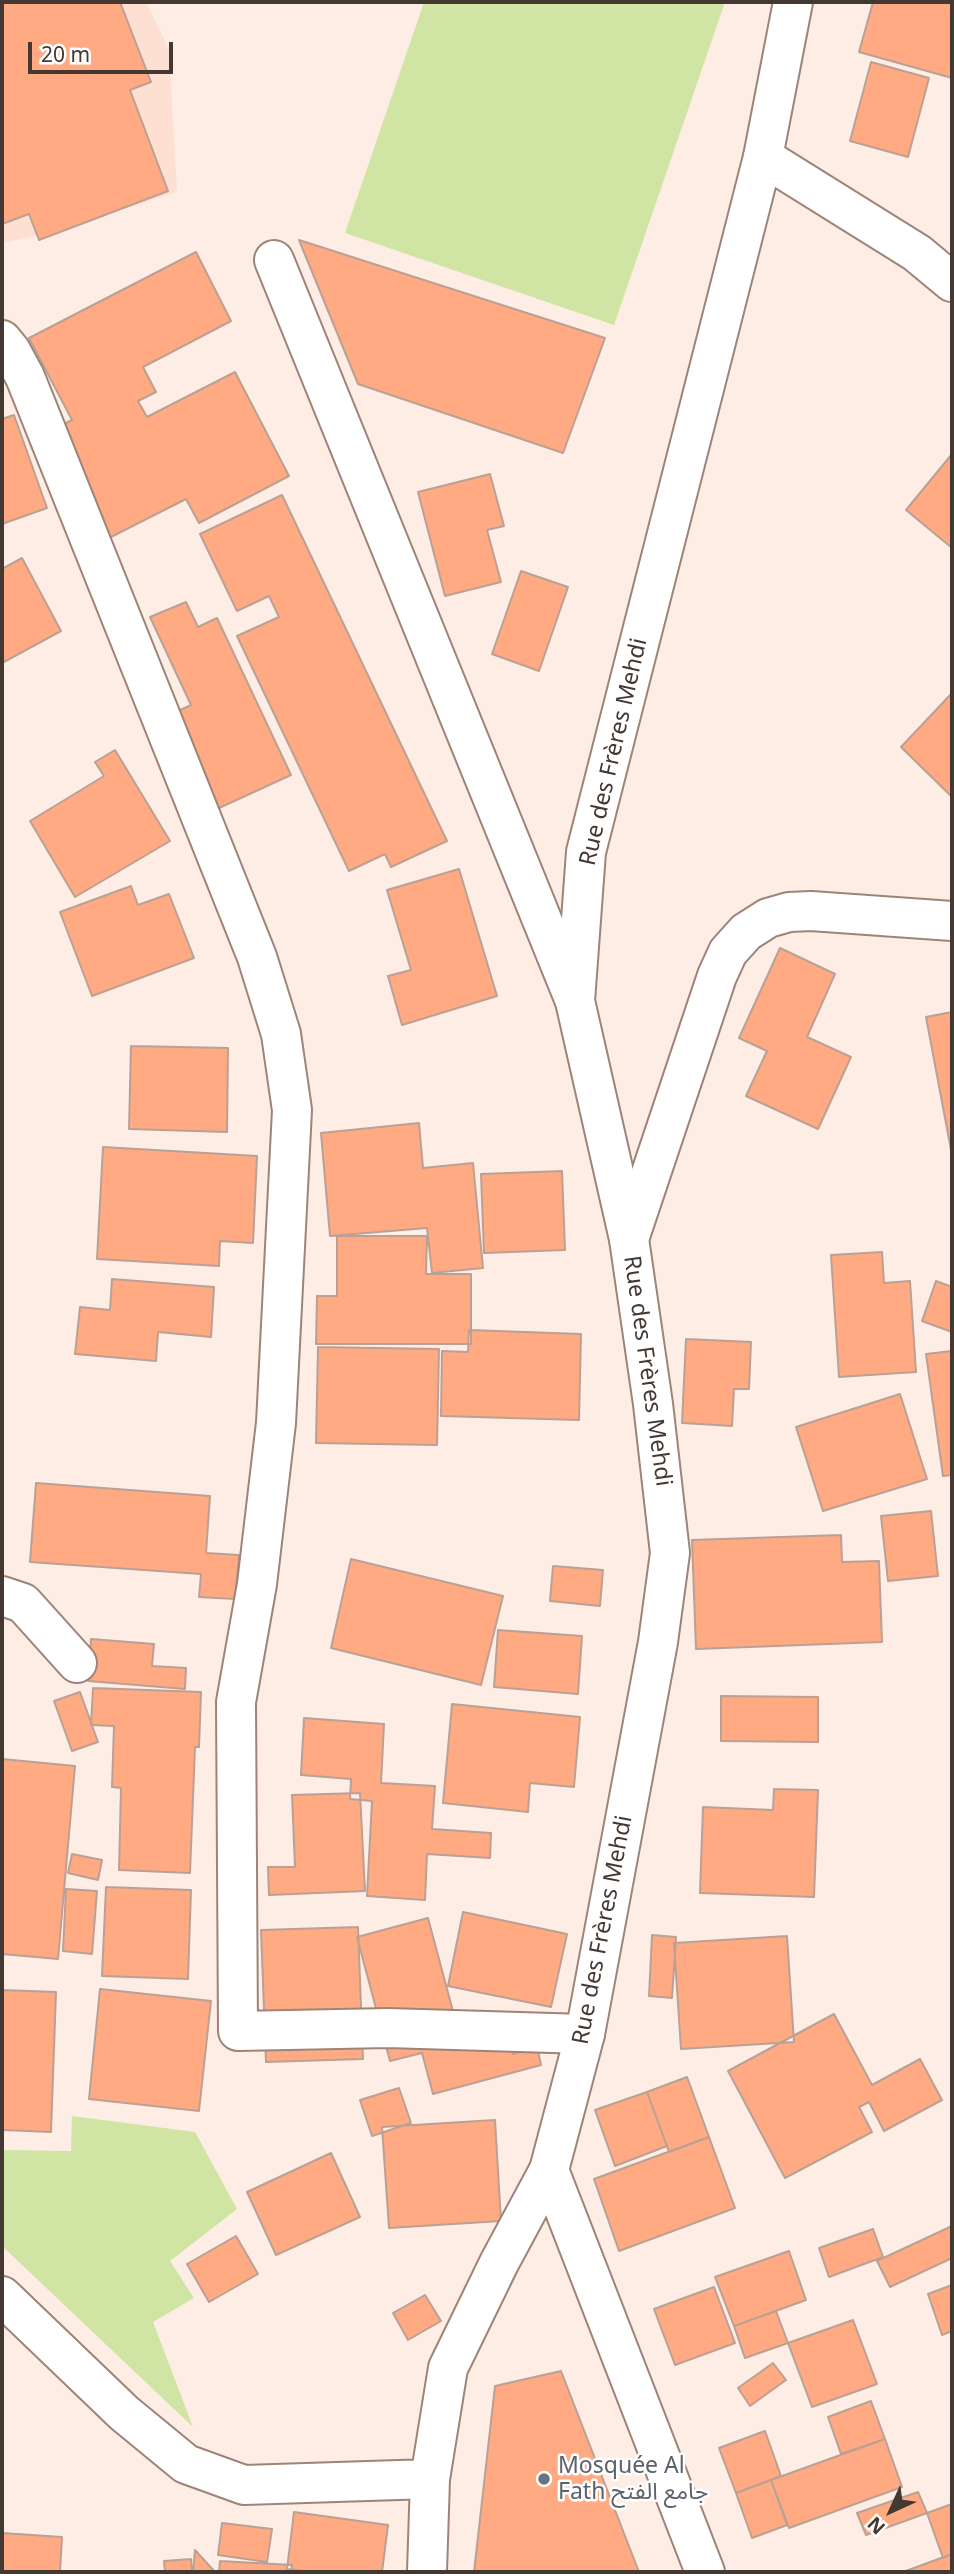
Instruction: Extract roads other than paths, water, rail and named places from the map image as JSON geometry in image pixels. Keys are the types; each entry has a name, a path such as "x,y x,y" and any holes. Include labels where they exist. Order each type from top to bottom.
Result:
{"street":[{"name":"Rue des Frères Mehdi","path":"426,2572 430,2479 448,2368 499,2263 549,2170 585,2034 658,1642 670,1553 653,1404 629,1239 575,1001 586,852 763,157 793,2"},
{"path":"763,157 916,253 952,282"},
{"path":"274,260 575,1001"},
{"path":"2,340 25,377 257,957 281,1034 292,1110 276,1423 257,1584 236,1702 238,2031 388,2028 585,2034"},
{"path":"629,1239 717,976 728,952 746,932 768,918 789,912 811,911 952,921"},
{"path":"2,1596 23,1603 77,1663"},
{"path":"549,2170 705,2572"},
{"path":"2,2296 124,2413 186,2464 244,2486 430,2479"}],"place":[{"name":"Mosquée Al Fath جامع الفتح","path":"544,2479"}]}
